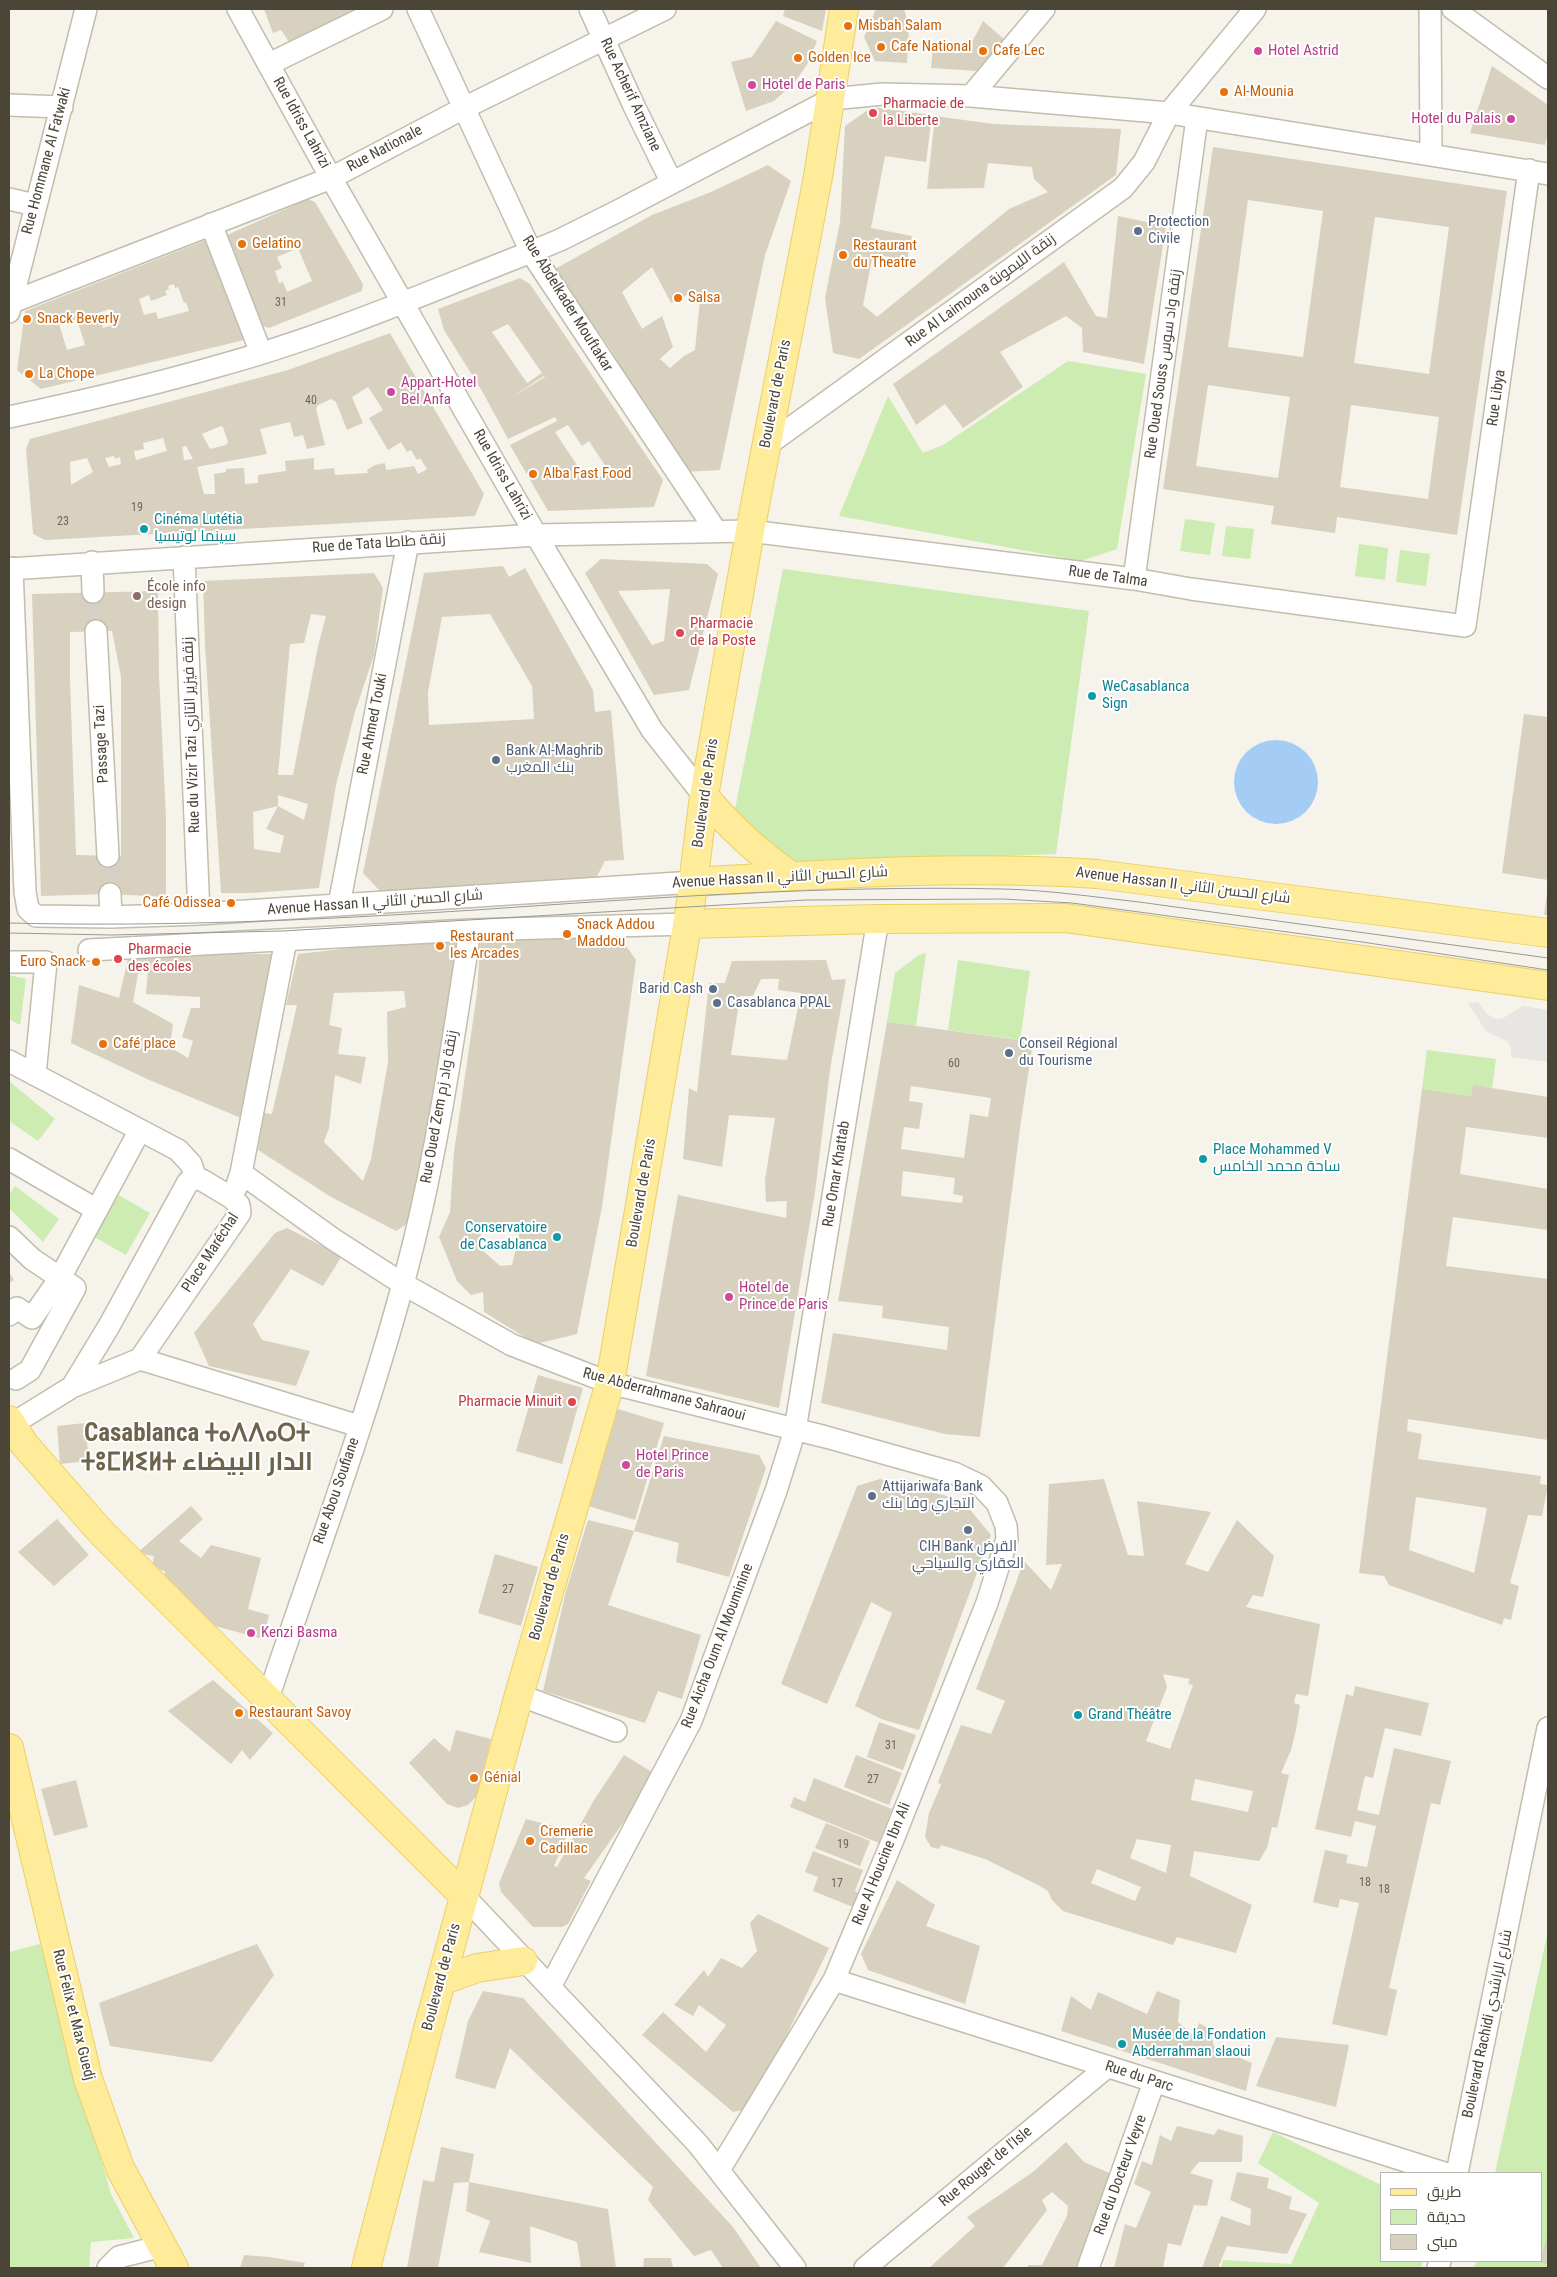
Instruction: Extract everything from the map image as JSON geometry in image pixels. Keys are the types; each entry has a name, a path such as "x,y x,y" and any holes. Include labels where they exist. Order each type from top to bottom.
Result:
{"main road":[{"name":"Boulevard de Paris","path":"366,2268 441,1981 519,1695 610,1383 694,882 704,796 750,531 832,99 844,9"},
{"path":"704,796 730,826 755,850 791,876"},
{"name":"Avenue Hassan II شارع الحسن الثاني","path":"694,882 791,876 997,869 1097,874 1548,933"},
{"name":"Avenue Hassan II شارع الحسن الثاني","path":"687,924 878,919 1064,918 1548,986"},
{"path":"10,1424 41,1464 100,1531 464,1896"},
{"name":"Rue Felix et Max Guedj","path":"9,1748 88,2079 120,2168 168,2257"},
{"path":"441,1981 477,1968 523,1961"}],"street":[{"name":"Rue Hommane Al Fatwaki","path":"10,308 86,9"},
{"path":"269,64 382,9"},
{"name":"Rue Abdelkader Mouftakar","path":"418,9 531,252 716,531"},
{"name":"Rue Acherif Amziane","path":"590,9 671,181"},
{"name":"Rue Nationale","path":"10,308 211,224 331,178 464,108 665,9"},
{"path":"971,96 1044,9"},
{"name":"Rue Al Laimouna زنقة الليمونة","path":"767,445 1124,188 1144,162 1169,113 1255,9"},
{"path":"1430,9 1431,155"},
{"path":"1453,9 1548,78"},
{"name":"Rue Idriss Lahrizi","path":"240,10 331,178 536,535 652,730 704,796"},
{"path":"9,417 191,373 261,353 312,336 531,252 560,240 832,99 882,94 971,96 1169,113 1539,172"},
{"path":"9,105 62,106"},
{"name":"Rue Oued Souss زنقة واد سوس","path":"1134,579 1197,118"},
{"name":"Rue Libya","path":"1465,626 1539,172"},
{"path":"9,199 35,205"},
{"path":"211,224 261,353"},
{"name":"Rue de Talma","path":"750,531 1134,579 1191,589 1465,626"},
{"name":"Rue de Tata زنقة طاطا","path":"10,568 536,535 750,531"},
{"name":"Rue Ahmed Touki","path":"339,905 408,542"},
{"name":"Rue du Vizir Tazi زنقة فيزير التازي","path":"184,557 199,914"},
{"path":"92,562 93,592"},
{"path":"10,568 20,899"},
{"name":"Passage Tazi","path":"96,631 108,856"},
{"name":"Avenue Hassan II شارع الحسن الثاني","path":"20,899 36,916 111,917 199,914 694,882"},
{"path":"110,894 111,917"},
{"name":"Rue Omar Khattab","path":"795,1430 878,919"},
{"name":"Avenue Hassan II شارع الحسن الثاني","path":"89,950 470,930 687,924"},
{"name":"Rue Oued Zem زنقة واد زم","path":"403,1284 421,1208 446,1084 470,930"},
{"path":"232,1198 241,1174 286,940"},
{"path":"9,962 46,962 35,1075"},
{"path":"9,1061 182,1154 191,1164 196,1179 188,1182 109,1326 72,1387"},
{"path":"9,1315 17,1308 32,1318 60,1278 140,1130"},
{"path":"9,1159 97,1210"},
{"name":"Rue Abderrahmane Sahraoui","path":"241,1174 333,1239 403,1284 512,1345 610,1383 795,1430 969,1479 991,1494 997,1503 1006,1526 1007,1539"},
{"name":"Place Maréchal","path":"140,1359 240,1213 239,1205 232,1198 202,1180 196,1179"},
{"path":"9,1237 32,1259 75,1288 30,1370 16,1379"},
{"name":"Rue Abou Soufiane","path":"268,1698 359,1426 403,1284"},
{"path":"10,1424 72,1387 140,1359 359,1426"},
{"name":"Rue Aicha Oum Al Mouminine","path":"550,1986 691,1721 759,1537 795,1430"},
{"name":"Rue Al Houcine Ibn Ali","path":"719,2170 834,1980 892,1842 987,1603 1007,1539"},
{"path":"519,1695 616,1731"},
{"name":"Boulevard Rachidi شارع الراشدي","path":"1457,2172 1548,1728"},
{"name":"Boulevard Rachidi شارع الراشدي","path":"1518,1874 1548,1786"},
{"path":"464,1896 523,1961 550,1986 698,2144 795,2268"},
{"name":"Rue du Parc","path":"834,1980 1434,2170"},
{"name":"Rue Rouget de l'Isle","path":"865,2268 1107,2067"},
{"name":"Rue du Docteur Veyre","path":"1088,2268 1154,2082"},
{"path":"108,2268 119,2257 168,2257"}],"green space":[{"path":"1068,361 1146,374 1117,549 1081,561 839,516 888,396 923,453 943,445"},
{"path":"1185,519 1215,523 1210,555 1180,551"},
{"path":"1226,526 1254,529 1250,559 1222,556"},
{"path":"1359,544 1388,548 1385,580 1355,576"},
{"path":"1400,550 1430,554 1426,586 1396,582"},
{"path":"783,569 1089,611 1056,854 788,864 733,819"},
{"path":"926,953 916,1026 887,1022 895,973 919,955"},
{"path":"958,960 1030,971 1020,1040 948,1030"},
{"path":"9,975 26,979 20,1025 9,1019"},
{"path":"1427,1050 1496,1059 1492,1088 1473,1086 1471,1096 1422,1089"},
{"path":"9,1081 55,1119 38,1141 9,1121"},
{"path":"15,1186 59,1219 43,1242 9,1208 9,1195"},
{"path":"113,1192 150,1213 126,1255 89,1234"},
{"path":"1548,1931 1548,2268 1474,2268 1476,2262 1542,2262 1542,2172 1495,2172"},
{"path":"40,1944 111,2194 134,2238 91,2242 89,2268 9,2268 9,1952"},
{"path":"1273,2132 1380,2185 1380,2262 1423,2262 1421,2268 1221,2268 1223,2260 1291,2264 1319,2203 1258,2163"}],"shaded area":[{"path":"1478,1002 1487,1014 1496,1019 1503,1018 1523,1006 1548,1010 1548,1062 1511,1057 1511,1048 1508,1042 1486,1031 1468,1003"}],"water":[{"path":"1268,740 1284,740 1300,747 1311,758 1318,774 1315,798 1306,812 1300,817 1284,824 1268,824 1252,817 1241,806 1234,790 1234,774 1241,758 1252,747"}],"building":[{"path":"264,9 359,9 289,42 281,30 273,33"},
{"path":"785,9 826,9 822,31 783,16"},
{"path":"876,9 904,9 909,25 907,63 875,61 864,37"},
{"path":"776,21 817,41 808,63 795,82 774,101 746,111 731,62 752,57"},
{"path":"983,21 1004,39 977,71 931,68 933,46 968,50"},
{"name":"Hotel du Palais","path":"1492,66 1548,105 1548,133 1545,145 1470,133"},
{"path":"872,107 932,115 926,162 885,156 871,228 912,236 907,260 873,254 863,305 877,317 1009,209 1048,192 1034,179 1032,167 988,163 984,188 927,189 935,116 993,124 1121,129 1116,175 859,359 833,353 825,298 840,222 845,126"},
{"path":"1213,147 1507,191 1457,535 1337,517 1335,533 1271,524 1274,506 1163,489","holes":["1248,200 1323,211 1303,357 1228,347","1375,217 1449,227 1429,374 1354,363","1208,385 1290,397 1278,478 1196,466","1351,405 1439,417 1428,499 1340,487"]},
{"path":"768,165 791,181 765,255 720,470 684,472 611,350 555,269 652,215 711,192","holes":["652,267 671,303 689,294 700,300 695,350 684,356 670,368 660,359 673,347 662,316 642,329 622,292"]},
{"path":"308,199 315,202 363,284 362,291 269,328 263,326 227,235","holes":["298,248 312,281 287,292 283,282 279,283 275,271 282,268 277,257"]},
{"path":"1118,216 1166,226 1144,364 1083,352 1082,328 1066,316 1000,352 1023,387 963,428 945,404 916,425 893,384 1064,262 1096,316 1107,318"},
{"path":"206,240 244,340 41,389 17,370 25,311","holes":["174,284 175,288 178,287 189,311 158,319 156,312 144,315 139,299 149,295 151,301 167,295 165,291 169,289 168,286","110,309 115,324 103,328 98,313","77,319 85,345 67,350 59,324"]},
{"path":"520,278 530,284 663,480 654,507 548,511 510,445 557,421 555,417 508,439 482,391 444,330 438,309","holes":["508,324 542,373 527,383 492,332","544,376 545,377 519,393","568,425 582,446 589,441 606,467 602,477 577,465 555,432"]},
{"path":"390,333 484,494 475,516 45,540 33,534 26,449 30,439 288,370","holes":["368,387 383,410 369,418 388,450 401,442 407,452 411,450 417,460 420,458 427,469 418,474 414,466 386,470 385,463 375,465 367,470 368,473 335,475 334,468 314,470 314,458 285,461 286,471 258,475 258,483 245,484 244,468 226,469 226,472 214,474 215,494 204,494 197,467 267,454 260,429 290,422 294,437 303,435 307,449 325,445 316,409 318,405 331,399 336,402 347,430 363,423 352,397","221,426 228,442 226,445 210,449 202,434","163,438 167,451 136,460 134,451 144,449 143,443","186,446 193,459 184,460 182,447","114,456 115,459 120,457 121,464 109,467 105,458","87,458 93,472 71,485 70,462"]},
{"path":"601,559 707,564 718,574 689,690 654,695 585,573","holes":["670,589 664,641 652,645 618,591"]},
{"path":"503,566 509,577 525,568 593,690 595,712 611,710 624,860 605,861 596,878 380,891 363,873 424,573","holes":["490,614 532,686 534,719 429,725 428,692 442,617"]},
{"path":"374,573 383,588 374,655 355,712 336,785 319,888 252,893 221,893 205,645 203,581","holes":["311,614 326,616 318,646 293,775 278,775 290,644 304,643","278,795 308,804 304,820 278,806","278,806 266,829 284,836 280,853 254,849 253,812"]},
{"path":"158,591 159,675 166,817 166,897 110,894 41,896 32,594","holes":["112,631 121,677 121,856 76,855 70,632"]},
{"path":"1524,714 1548,717 1548,880 1502,873"},
{"path":"1547,894 1548,915 1544,915"},
{"path":"615,930 636,960 602,1207 577,1334 536,1344 484,1312 483,1292 471,1295 457,1281 439,1237 450,1212 454,1152 477,993 481,933","holes":["482,1224 521,1226 512,1265 500,1266 479,1247"]},
{"path":"462,942 413,1220 396,1231 331,1197 258,1150 264,1113 272,1114 297,1005 286,1005 298,954 377,945","holes":["404,991 406,1007 387,1012 388,1062 371,1159 363,1181 324,1142 329,1128 335,1075 361,1084 366,1057 338,1054 342,1028 329,1025 334,993"]},
{"path":"129,954 280,954 246,1120 147,1079 71,1043 79,985 119,998","holes":["148,970 146,994 200,997 200,1008 191,1008 182,1037 193,1041 188,1058 170,1047 173,1024 133,1002 138,974"]},
{"path":"826,960 832,980 846,979 830,1070 815,1192 779,1408 646,1376 678,1195 786,1218 787,1201 766,1202 765,1180 775,1118 729,1115 722,1167 683,1159 689,1088 697,1092 709,983 725,983 732,961","holes":["761,979 779,979 778,990 801,993 787,1060 731,1055 740,996 753,996"]},
{"path":"887,1022 1033,1042 980,1437 945,1434 821,1403 833,1333 947,1350 949,1327 882,1318 883,1306 838,1301","holes":["911,1086 991,1098 988,1117 970,1114 964,1158 901,1149 904,1127 919,1129 923,1103 909,1101","903,1171 955,1178 953,1194 963,1196 962,1203 901,1196"]},
{"path":"1473,1085 1548,1097 1548,1138 1466,1127 1460,1174 1548,1189 1548,1230 1453,1217 1446,1266 1548,1279 1548,1440 1408,1419 1407,1431 1422,1434 1418,1459 1541,1476 1540,1484 1548,1485 1542,1516 1528,1515 1510,1583 1519,1586 1511,1620 1504,1618 1502,1625 1389,1585 1384,1576 1359,1573 1422,1089 1471,1096","holes":["1416,1497 1487,1508 1474,1573 1409,1550"]},
{"path":"287,1228 342,1256 323,1286 291,1269 253,1324 262,1340 310,1351 296,1386 209,1366 194,1333 275,1233"},
{"path":"9,1272 14,1280 9,1283"},
{"path":"538,1375 583,1388 562,1464 516,1451"},
{"path":"618,1409 664,1423 635,1520 588,1506"},
{"path":"85,1423 89,1461 60,1464 57,1426"},
{"path":"664,1436 759,1455 766,1468 729,1577 676,1562 679,1543 634,1531"},
{"path":"880,1479 962,1500 991,1535 919,1730 881,1719 855,1706 892,1613 871,1602 827,1704 781,1684 857,1486"},
{"name":"Grand Théâtre","path":"1104,1479 1128,1555 1144,1556 1137,1501 1211,1512 1185,1564 1208,1572 1237,1520 1274,1556 1263,1597 1253,1595 1246,1607 1320,1624 1308,1696 1296,1694 1294,1703 1300,1705 1296,1730 1291,1750 1281,1773 1289,1775 1277,1828 1272,1827 1267,1848 1259,1861 1194,1851 1190,1876 1252,1905 1236,1953 1177,1937 1173,1945 1063,1911 1052,1900 1048,1891 1038,1885 985,1859 941,1845 939,1849 931,1847 925,1837 929,1813 941,1785 938,1782 961,1725 991,1734 1005,1701 976,1689 1024,1561 1051,1590 1062,1564 1046,1565 1049,1484","holes":["1163,1674 1190,1679 1188,1684 1193,1685 1170,1749 1146,1741 1167,1687","1195,1779 1253,1791 1248,1812 1191,1800","1137,1839 1171,1845 1166,1873 1130,1858","1097,1869 1141,1887 1135,1901 1091,1883"]},
{"path":"191,1506 203,1519 179,1541 201,1558 211,1545 261,1558 248,1609 269,1615 263,1639 200,1622 187,1610 189,1600 176,1598 178,1587 163,1585 165,1571 152,1568 154,1556 137,1553"},
{"path":"57,1519 89,1555 54,1586 18,1552"},
{"path":"588,1520 634,1531 608,1605 701,1635 682,1699 658,1691 645,1723 543,1691 566,1591"},
{"path":"495,1554 538,1567 521,1626 478,1613"},
{"path":"213,1680 273,1733 250,1760 242,1750 231,1764 168,1711"},
{"path":"1355,1686 1429,1703 1421,1736 1385,1728 1373,1778 1365,1776 1357,1810 1379,1815 1394,1748 1451,1761 1440,1805 1431,1803 1389,1988 1397,1990 1387,2036 1332,2024 1359,1903 1340,1899 1338,1908 1313,1902 1325,1850 1348,1855 1346,1863 1367,1867 1376,1826 1355,1821 1351,1837 1315,1829 1346,1694 1353,1696"},
{"path":"879,1722 916,1735 903,1770 867,1757"},
{"path":"456,1730 491,1739 477,1796 468,1805 458,1808 447,1804 409,1763 434,1738 450,1752"},
{"path":"624,1755 652,1772 628,1816 584,1878 591,1881 568,1924 562,1927 533,1927 501,1892 499,1883 526,1819 569,1830 554,1866 557,1867 594,1800"},
{"path":"856,1755 902,1773 889,1805 844,1787"},
{"path":"814,1778 892,1809 879,1843 790,1807 794,1797 805,1802"},
{"path":"76,1780 88,1827 54,1836 41,1789"},
{"path":"826,1823 870,1841 860,1866 815,1848"},
{"path":"813,1851 863,1870 855,1891 858,1893 853,1907 813,1891 818,1877 805,1872"},
{"path":"897,1880 935,1905 926,1926 980,1946 965,2004 868,1970 861,1954"},
{"path":"758,1914 829,1948 751,2108 733,2112 642,2035 663,2012 706,2052 726,2025 699,2005 693,2016 674,2005 704,1970 708,1977 721,1958 742,1968 757,1951 750,1923"},
{"path":"257,1944 274,1975 212,2062 110,2046 99,2003"},
{"path":"483,1991 523,1998 733,2227 761,2268 723,2268 711,2250 694,2256 648,2200 653,2187 510,2048 495,2089 455,2078 468,2021"},
{"path":"1157,1991 1180,2000 1178,2022 1194,2036 1199,2023 1210,2029 1214,2047 1252,2063 1246,2091 1061,2031 1071,1996 1091,2010 1098,1992 1147,2014"},
{"path":"1276,2037 1349,2045 1336,2107 1256,2086"},
{"path":"1177,2126 1214,2135 1218,2129 1243,2136 1242,2162 1199,2162 1190,2173 1213,2180 1207,2206 1194,2205 1181,2246 1168,2243 1163,2268 1114,2268 1125,2224 1136,2228 1151,2192 1134,2184 1142,2161 1152,2165 1160,2135 1171,2141"},
{"path":"1066,2142 1084,2162 1114,2175 1075,2268 1027,2268 1028,2265 1042,2265 1067,2216 1068,2206 1052,2192 1042,2200 1047,2210 1003,2268 929,2268 975,2226 967,2217 1033,2172"},
{"path":"441,2147 474,2154 469,2182 454,2183 438,2268 407,2268 423,2180 434,2182"},
{"path":"1237,2172 1269,2178 1267,2188 1292,2197 1289,2209 1307,2214 1287,2254 1227,2246 1218,2268 1202,2268 1221,2216 1250,2226 1251,2209 1230,2200"},
{"path":"469,2182 608,2209 616,2268 581,2268 577,2242 530,2226 531,2263 479,2252 490,2221 466,2211"},
{"path":"1548,2232 1548,2264 1540,2262 1542,2262"},
{"path":"244,2255 305,2263 303,2268 240,2268"},
{"path":"644,2258 671,2258 673,2268 643,2268"}],"tunnel":[{"path":"93,592 96,631"},
{"path":"108,856 110,894"}],"tram line":[{"path":"9,923 242,922 417,914 607,901 805,891 937,888 1003,889 1054,892 1139,902 1548,958"},
{"path":"9,933 111,935 283,931 806,900 1003,899 1072,903 1362,942 1548,970"}],"place":[{"name":"Misbah Salam","path":"848,26"},
{"name":"Cafe National","path":"881,47"},
{"name":"Cafe Lec","path":"983,51"},
{"name":"Hotel Astrid","path":"1258,51"},
{"name":"Golden Ice","path":"798,58"},
{"name":"Hotel de Paris","path":"752,85"},
{"name":"Al-Mounia","path":"1224,92"},
{"name":"Pharmacie de la Liberte","path":"873,113"},
{"name":"Hotel du Palais","path":"1511,119"},
{"name":"Protection Civile","path":"1138,231"},
{"name":"Gelatino","path":"242,244"},
{"name":"Restaurant du Theatre","path":"843,255"},
{"name":"Salsa","path":"678,298"},
{"name":"Snack Beverly","path":"27,319"},
{"name":"La Chope","path":"29,374"},
{"name":"Appart-Hotel Bel Anfa","path":"391,392"},
{"name":"Alba Fast Food","path":"533,474"},
{"name":"Cinéma Lutétia سينما لوتيسيا","path":"144,529"},
{"name":"École info design","path":"137,596"},
{"name":"Pharmacie de la Poste","path":"680,633"},
{"name":"WeCasablanca Sign","path":"1092,696"},
{"name":"Bank Al-Maghrib بنك المغرب","path":"496,760"},
{"name":"Café Odissea","path":"231,903"},
{"name":"Snack Addou Maddou","path":"567,934"},
{"name":"Restaurant les Arcades","path":"440,946"},
{"name":"Pharmacie des écoles","path":"118,959"},
{"name":"Euro Snack","path":"96,962"},
{"name":"Barid Cash","path":"713,989"},
{"name":"Casablanca PPAL","path":"717,1003"},
{"name":"Café place","path":"103,1044"},
{"name":"Conseil Régional du Tourisme","path":"1009,1053"},
{"name":"Place Mohammed V ساحة محمد الخامس","path":"1203,1159"},
{"name":"Conservatoire de Casablanca","path":"557,1237"},
{"name":"Hotel de Prince de Paris","path":"729,1297"},
{"name":"Pharmacie Minuit","path":"572,1402"},
{"name":"Hotel Prince de Paris","path":"626,1465"},
{"name":"Attijariwafa Bank التجاري وفا بنك","path":"872,1496"},
{"name":"CIH Bank القرض العقاري والسياحي","path":"968,1530"},
{"name":"Kenzi Basma","path":"251,1633"},
{"name":"Restaurant Savoy","path":"239,1713"},
{"name":"Grand Théâtre","path":"1078,1715"},
{"name":"Génial","path":"474,1778"},
{"name":"Cremerie Cadillac","path":"530,1841"},
{"name":"Musée de la Fondation Abderrahman slaoui","path":"1122,2044"}],"district":[{"name":"Casablanca ⵜⴰⴷⴷⴰⵔⵜ ⵜⵓⵎⵍⵉⵍⵜ الدار البيضاء","path":"197,1450"}]}
